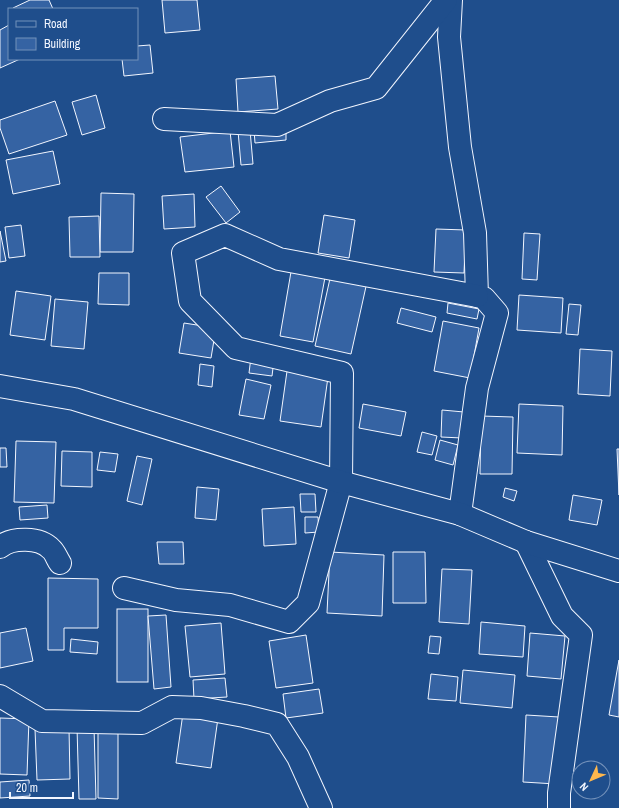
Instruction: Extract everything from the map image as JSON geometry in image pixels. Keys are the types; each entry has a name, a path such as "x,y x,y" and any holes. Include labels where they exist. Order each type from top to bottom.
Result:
{"street":[{"path":"164,119 277,125 330,101 376,88 446,0"},
{"path":"451,0 449,38 460,148 475,233 477,296"},
{"path":"124,588 176,600 230,605 289,622 308,604 341,482 342,373 236,348 190,301 183,253 225,235 279,259 484,298 498,313 477,388 460,514"},
{"path":"0,386 74,399 341,482 460,514 526,542 619,571"},
{"path":"0,547 5,543 32,539 51,548 60,563"},
{"path":"526,542 562,616 581,635 558,794 559,808"},
{"path":"0,696 42,721 142,723 172,707 201,708 277,724 298,757 321,808"}],"building":[{"path":"30,0 49,0 53,8 13,8"},
{"path":"162,0 197,0 200,30 165,33"},
{"path":"8,26 8,60 18,60 0,68 0,30"},
{"path":"150,45 153,73 124,76 122,60 138,60 138,46"},
{"path":"275,76 278,109 238,112 236,79"},
{"path":"96,95 105,128 82,135 72,102"},
{"path":"55,101 67,135 9,154 0,128 0,120"},
{"path":"286,128 286,140 255,143 254,130"},
{"path":"250,130 253,164 241,165 238,131"},
{"path":"230,131 234,167 185,172 180,137"},
{"path":"53,151 60,184 13,194 6,160"},
{"path":"221,186 240,212 226,223 206,197"},
{"path":"101,193 134,194 133,252 100,252"},
{"path":"194,194 195,227 164,229 162,196"},
{"path":"324,215 355,220 349,258 318,253"},
{"path":"99,216 100,257 70,257 69,217"},
{"path":"21,225 25,256 9,258 5,227"},
{"path":"436,229 466,230 464,273 434,272"},
{"path":"0,231 6,261 0,262"},
{"path":"524,233 540,234 537,280 522,279"},
{"path":"292,266 326,272 313,342 280,336"},
{"path":"99,273 129,273 129,305 98,304"},
{"path":"331,274 367,282 351,354 315,346"},
{"path":"16,291 51,296 45,340 10,335"},
{"path":"519,295 563,298 561,333 517,330"},
{"path":"55,299 88,302 84,349 51,346"},
{"path":"448,303 479,309 477,319 447,313"},
{"path":"569,304 581,305 578,335 566,334"},
{"path":"401,308 436,317 432,332 397,323"},
{"path":"443,321 479,328 470,378 434,371"},
{"path":"184,323 216,328 211,358 179,353"},
{"path":"580,349 612,351 610,396 578,394"},
{"path":"251,357 274,360 272,376 249,373"},
{"path":"200,364 214,366 212,387 198,385"},
{"path":"288,364 329,370 321,427 280,421"},
{"path":"246,379 271,385 264,419 239,415"},
{"path":"363,404 406,412 401,436 359,428"},
{"path":"519,404 563,406 562,455 517,453"},
{"path":"442,410 464,412 462,438 441,437"},
{"path":"481,416 513,417 512,474 480,474"},
{"path":"422,432 437,436 432,455 417,452"},
{"path":"440,440 458,445 453,465 435,460"},
{"path":"16,441 56,442 54,503 14,502"},
{"path":"0,448 6,448 7,467 0,467"},
{"path":"617,449 619,449 619,495"},
{"path":"62,451 92,452 92,487 61,486"},
{"path":"100,452 118,454 115,472 97,470"},
{"path":"137,456 152,459 142,505 127,501"},
{"path":"197,487 219,489 216,520 195,518"},
{"path":"505,488 517,491 514,501 503,497"},
{"path":"300,494 315,494 316,512 301,512"},
{"path":"573,495 602,500 597,525 569,520"},
{"path":"47,505 48,518 20,520 19,507"},
{"path":"294,507 296,544 264,546 262,509"},
{"path":"305,517 318,517 319,532 305,533"},
{"path":"157,542 183,542 184,564 159,564"},
{"path":"330,552 384,555 382,616 327,613"},
{"path":"393,552 425,552 426,603 393,603"},
{"path":"442,569 472,570 469,624 439,622"},
{"path":"48,578 98,579 98,628 64,628 64,650 48,650"},
{"path":"117,609 148,609 148,682 117,682"},
{"path":"166,615 171,687 154,689 148,616"},
{"path":"481,622 525,626 523,657 479,654"},
{"path":"221,623 225,674 190,677 185,626"},
{"path":"26,628 33,661 0,668 0,633"},
{"path":"530,633 565,636 561,679 527,676"},
{"path":"306,635 313,683 276,688 269,641"},
{"path":"430,636 441,637 439,654 428,653"},
{"path":"71,639 98,642 97,654 70,652"},
{"path":"619,660 619,717 609,715"},
{"path":"463,670 515,675 512,708 460,703"},
{"path":"431,674 458,677 456,701 428,699"},
{"path":"225,678 227,697 194,699 193,680"},
{"path":"319,689 323,713 286,718 283,694"},
{"path":"183,713 218,718 211,768 176,763"},
{"path":"526,715 559,717 556,784 523,782"},
{"path":"0,718 29,719 27,775 0,774"},
{"path":"77,727 94,727 96,799 79,799"},
{"path":"69,728 70,779 37,780 35,729"},
{"path":"98,730 118,731 118,799 98,798"},
{"path":"29,780 30,796 0,798 0,782"}]}
